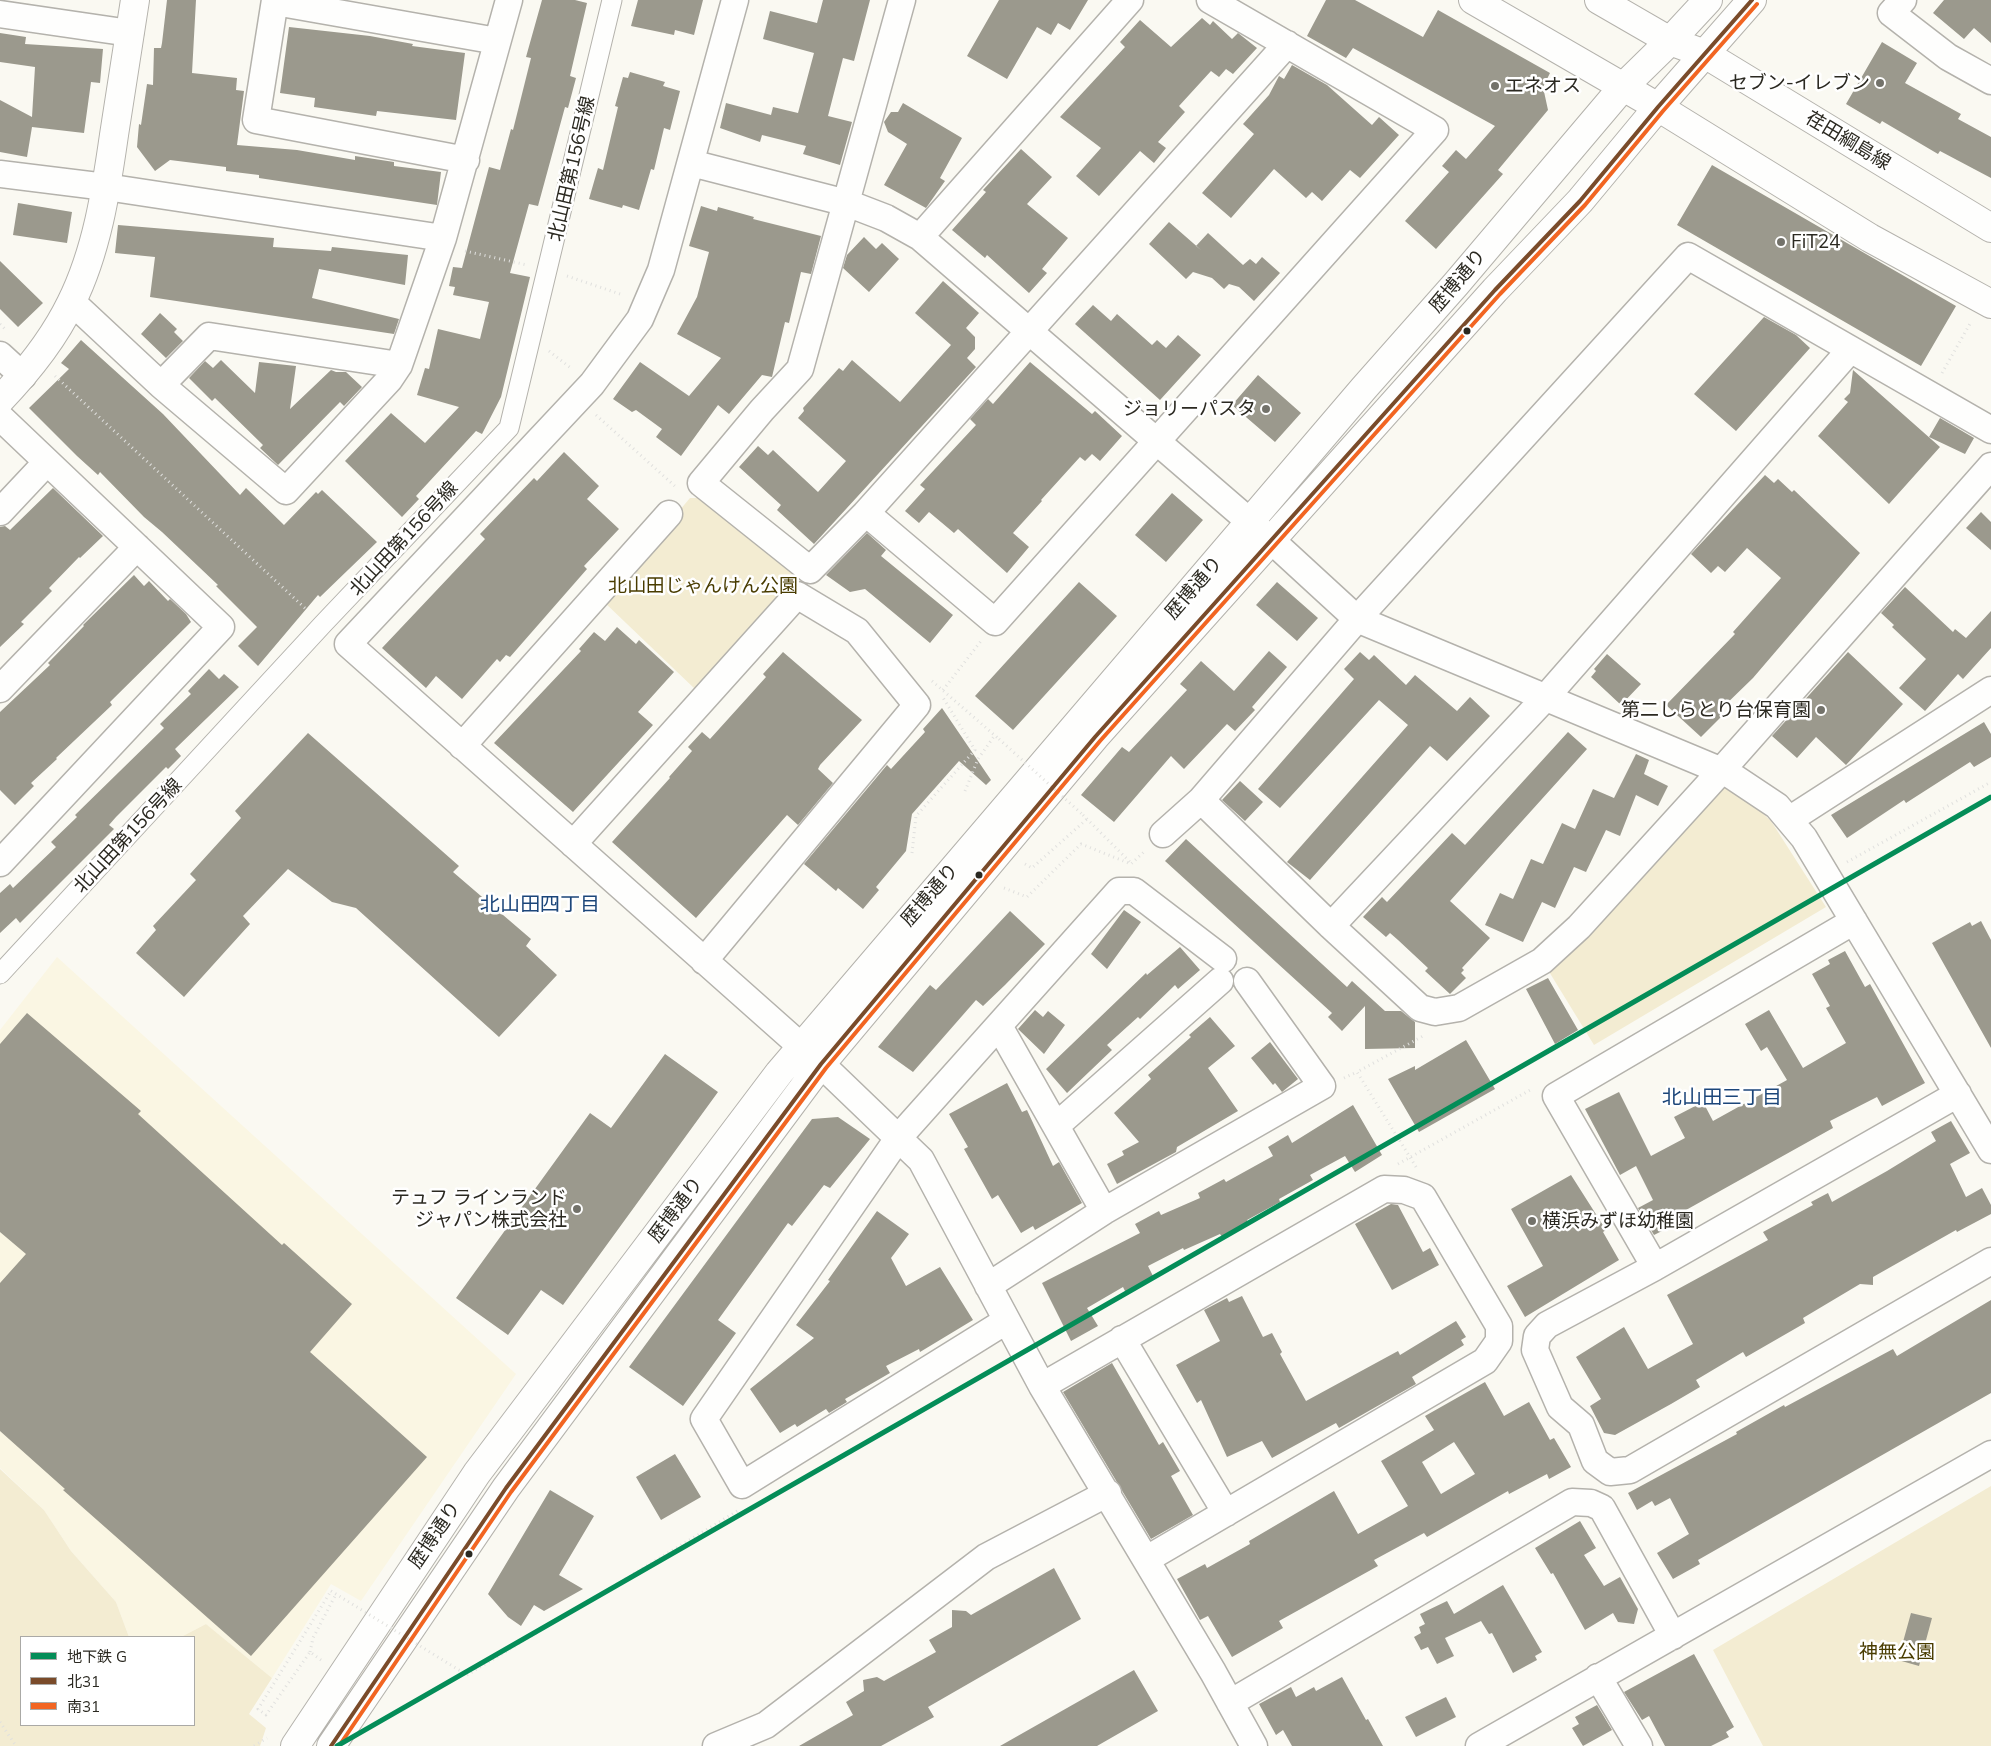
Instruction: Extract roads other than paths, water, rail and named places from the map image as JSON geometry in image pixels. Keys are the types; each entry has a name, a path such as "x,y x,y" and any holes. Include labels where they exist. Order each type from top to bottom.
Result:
{"street":[{"path":"0,400 30,367 72,302 88,258 106,187 135,0"},
{"path":"72,302 161,385 286,491 389,380 399,365 442,241 509,0"},
{"name":"北山田第156号線","path":"0,974 323,624 509,428 612,0"},
{"path":"735,0 661,270 640,319 592,384 348,644 820,1064 922,1160 1042,1386 1108,1493 1254,1746"},
{"path":"902,0 800,369 762,410 701,484 810,570 866,513 1287,44"},
{"path":"920,237 1130,0"},
{"path":"866,513 995,622 1435,130 1210,0"},
{"path":"1473,0 1622,88 1658,107 1870,238 1991,304"},
{"name":"荏田綱島線","path":"1598,0 1670,42 1705,54 1991,228"},
{"name":"歴博通り","path":"331,1746 506,1488 820,1064 1095,737 1622,88 1670,42 1708,0"},
{"name":"歴博通り","path":"295,1746 476,1473 800,1047 1261,531 1580,201 1658,107 1752,0"},
{"path":"1903,0 1892,14 1948,57 1991,81"},
{"path":"466,160 256,120 275,1 497,42"},
{"path":"0,14 130,33"},
{"path":"691,163 847,203 886,218 920,237 1029,330 1154,442 1261,531 1357,619 1546,696 1721,771 1777,806 1804,838 1991,1150"},
{"path":"0,174 106,187 442,241"},
{"path":"1163,834 1201,800 1357,619 1688,256 1991,430"},
{"path":"161,385 209,336 399,365"},
{"path":"1331,926 1546,696 1850,350"},
{"path":"0,355 30,367"},
{"path":"0,417 221,627 0,863"},
{"path":"0,512 47,462"},
{"path":"1201,800 1331,926 1420,1008 1435,1012 1459,1008 1542,961 1579,927 1721,771 1991,466"},
{"path":"462,746 668,514"},
{"path":"0,689 137,547"},
{"path":"573,844 797,595 857,630 917,705 704,961"},
{"path":"1789,820 1991,690"},
{"path":"1006,1321 742,1485 704,1418 899,1137 1120,891 1134,891 1222,970 1056,1126"},
{"path":"1655,1267 1556,1096 1854,921"},
{"path":"988,1286 1104,1212 1322,1086 1247,981"},
{"path":"999,1026 1104,1212"},
{"path":"1958,1094 1655,1267 1546,1325 1537,1336 1535,1350 1560,1407 1581,1425 1595,1461 1610,1472 1630,1470 1991,1261"},
{"path":"1042,1386 1384,1189 1404,1190 1423,1197 1498,1326 1499,1341 1485,1361 1147,1560"},
{"path":"1122,1339 1226,1513"},
{"path":"1479,1746 1991,1454"},
{"path":"716,1746 766,1725 986,1557 1108,1493"},
{"path":"1230,1702 1572,1502 1590,1503 1602,1508 1673,1636"},
{"path":"1598,1677 1639,1746"}],"metro line":[{"name":"G","path":"337,1746 1991,797"}],"place":[{"name":"セブン-イレブン","path":"1880,83"},
{"name":"エネオス","path":"1495,86"},
{"name":"FiT24","path":"1781,242"},
{"name":"ジョリーパスタ","path":"1266,409"},
{"name":"第二しらとり台保育園","path":"1821,710"},
{"name":"テュフ ラインランド ジャパン株式会社","path":"577,1209"},
{"name":"横浜みずほ幼稚園","path":"1532,1221"}],"district":[{"name":"北山田四丁目","path":"540,905"},
{"name":"北山田三丁目","path":"1722,1098"}],"park label":[{"name":"北山田じゃんけん公園","path":"703,586"},
{"name":"神無公園","path":"1897,1652"}]}
